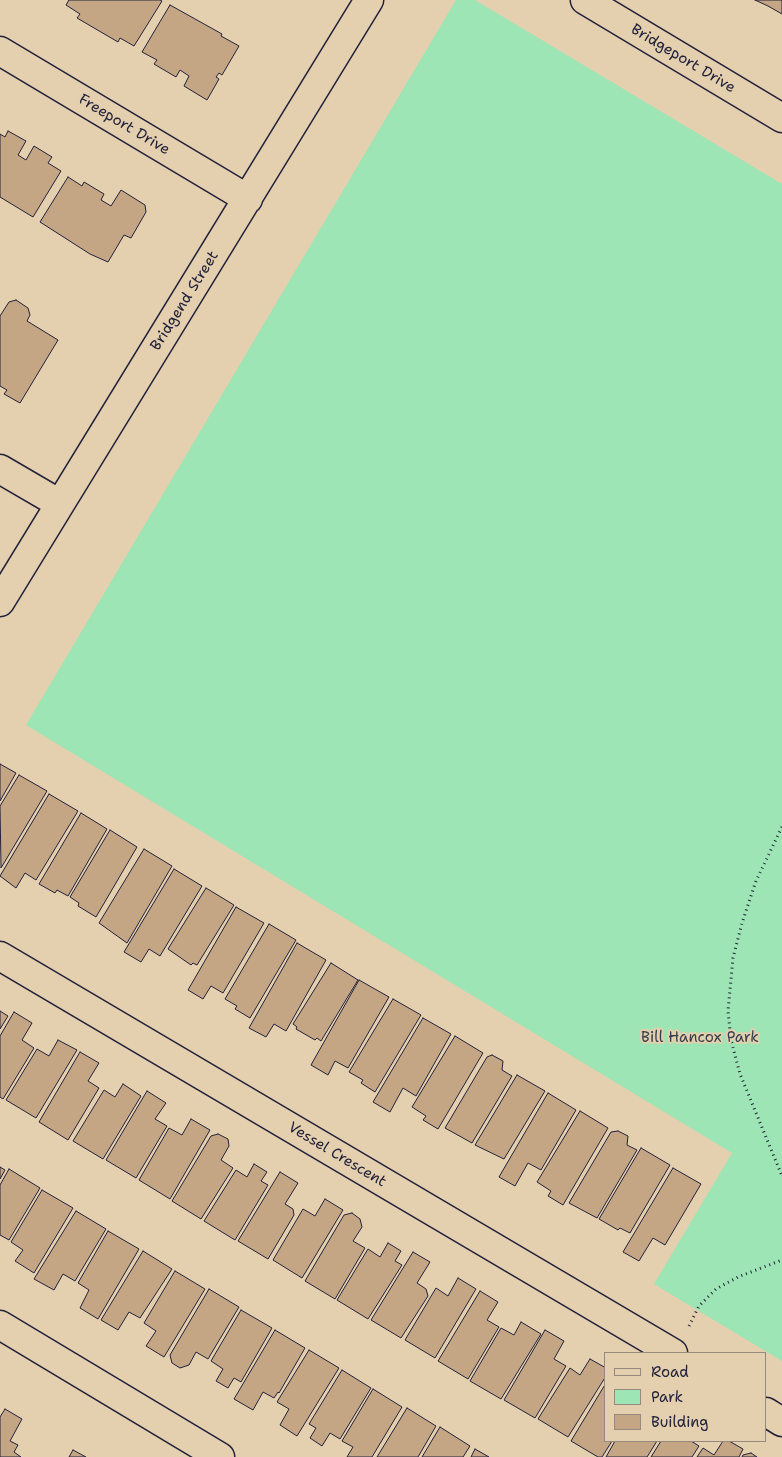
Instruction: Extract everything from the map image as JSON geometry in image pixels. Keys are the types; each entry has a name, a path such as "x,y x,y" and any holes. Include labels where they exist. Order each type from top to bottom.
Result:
{"street":[{"name":"Bridgend Street","path":"0,602 369,0"},
{"name":"Bridgeport Drive","path":"585,0 614,8 782,118"},
{"name":"Freeport Drive","path":"0,52 248,199"},
{"path":"0,469 60,504"},
{"name":"Vessel Crescent","path":"0,956 672,1352"},
{"path":"0,1325 220,1457"},
{"path":"767,1413 782,1422"}],"path":[{"path":"782,827 756,881 742,923 732,965 728,1011 731,1040 740,1074 782,1176"},
{"path":"688,1329 699,1306 716,1289 738,1277 782,1260"}],"green space":[{"name":"Bill Hancox Park","path":"456,0 475,0 782,184 782,1361 654,1284 732,1153 26,725"}],"building":[{"path":"69,0 162,1 134,46 120,38 118,42 77,18 80,14 66,5"},
{"path":"755,0 782,0 782,14 768,6"},
{"path":"170,5 222,34 221,36 239,46 222,75 219,73 216,77 219,79 207,100 184,86 189,76 180,70 176,77 154,64 157,60 142,52"},
{"path":"8,131 26,141 18,155 26,160 34,146 52,157 48,163 61,171 33,217 0,197 0,134 5,137"},
{"path":"68,177 82,186 84,182 104,194 101,200 111,206 121,190 145,205 146,212 131,238 124,235 108,262 90,254 40,222"},
{"path":"16,300 28,308 30,315 27,321 58,340 20,403 4,394 7,390 0,386 0,316 9,302"},
{"path":"0,764 16,773 0,801"},
{"path":"19,775 47,791 1,868 0,806"},
{"path":"49,794 78,811 36,880 25,873 16,888 0,876"},
{"path":"81,813 107,829 68,896 57,890 55,893 39,884"},
{"path":"110,830 137,847 96,917 78,906 79,903 70,897"},
{"path":"144,849 172,866 127,943 99,923"},
{"path":"174,869 202,886 160,956 149,949 141,962 124,952"},
{"path":"206,888 234,905 197,965 193,963 191,965 168,949"},
{"path":"236,907 264,923 223,993 211,986 203,999 188,990"},
{"path":"269,924 296,940 250,1018 235,1009 237,1006 225,999"},
{"path":"297,943 326,960 286,1031 274,1024 266,1037 249,1028"},
{"path":"331,963 358,980 321,1041 317,1038 315,1040 296,1029 297,1027 293,1024"},
{"path":"359,980 389,997 348,1068 335,1061 328,1075 311,1065"},
{"path":"393,999 421,1015 375,1092 361,1083 363,1080 349,1072"},
{"path":"0,1011 8,1016 0,1029"},
{"path":"14,1012 32,1023 22,1040 34,1048 3,1099 0,1097 0,1036"},
{"path":"423,1018 451,1034 416,1096 403,1088 390,1112 373,1102"},
{"path":"455,1036 483,1053 438,1129 423,1120 426,1116 412,1107"},
{"path":"58,1040 77,1050 36,1118 6,1100 37,1049 49,1056"},
{"path":"80,1052 99,1063 88,1081 99,1088 68,1140 39,1122"},
{"path":"492,1055 503,1061 502,1070 512,1076 472,1143 445,1128 487,1057"},
{"path":"517,1075 545,1091 504,1159 475,1145"},
{"path":"123,1084 141,1096 103,1159 73,1141 104,1090 115,1097"},
{"path":"147,1091 166,1103 155,1119 167,1126 136,1178 106,1160"},
{"path":"548,1093 576,1110 541,1170 528,1163 515,1186 499,1177"},
{"path":"580,1111 608,1128 563,1205 548,1196 551,1191 537,1182"},
{"path":"191,1119 210,1130 170,1199 139,1180 169,1128 182,1135"},
{"path":"618,1131 628,1136 627,1145 637,1150 597,1218 569,1203 611,1132"},
{"path":"218,1134 228,1139 229,1146 221,1160 233,1168 201,1219 172,1201 211,1136"},
{"path":"641,1148 670,1165 630,1233 620,1228 618,1230 599,1219"},
{"path":"254,1164 267,1172 261,1181 268,1185 235,1240 204,1221 236,1170 247,1177"},
{"path":"0,1167 5,1170 0,1179"},
{"path":"673,1168 701,1184 665,1245 653,1238 639,1261 623,1252"},
{"path":"9,1169 40,1188 9,1240 0,1235 0,1185"},
{"path":"280,1172 298,1183 285,1204 293,1209 294,1215 268,1259 238,1241"},
{"path":"42,1190 73,1208 34,1273 15,1261 23,1250 11,1242"},
{"path":"325,1199 343,1210 302,1278 273,1260 303,1209 315,1216"},
{"path":"76,1211 106,1229 75,1281 63,1274 54,1290 34,1279"},
{"path":"352,1213 360,1219 362,1227 353,1241 365,1248 335,1299 305,1281 344,1215"},
{"path":"108,1231 139,1249 98,1319 80,1308 89,1290 78,1283"},
{"path":"388,1243 401,1251 395,1261 402,1265 368,1319 337,1300 368,1249 380,1257"},
{"path":"143,1251 172,1269 140,1318 129,1312 118,1330 101,1320"},
{"path":"413,1252 430,1262 417,1283 426,1289 428,1296 401,1338 371,1320"},
{"path":"175,1271 205,1289 164,1357 146,1346 156,1331 144,1323"},
{"path":"458,1278 476,1289 435,1358 405,1340 436,1288 448,1296"},
{"path":"209,1289 239,1307 208,1359 196,1352 189,1365 180,1368 172,1363 170,1355"},
{"path":"480,1291 498,1302 487,1320 499,1327 468,1379 438,1361"},
{"path":"241,1310 272,1328 241,1382 234,1378 228,1388 216,1381 223,1369 211,1361"},
{"path":"521,1322 541,1334 501,1399 470,1381 501,1328 514,1335"},
{"path":"275,1330 305,1348 279,1393 274,1398 263,1392 253,1410 234,1399"},
{"path":"545,1330 564,1341 554,1359 566,1366 535,1418 504,1400"},
{"path":"309,1350 339,1368 297,1436 280,1425 289,1409 277,1402"},
{"path":"590,1359 604,1367 604,1379 568,1437 538,1419 570,1368 580,1375"},
{"path":"342,1370 371,1388 340,1439 330,1433 322,1446 310,1438 316,1428 309,1424"},
{"path":"604,1386 604,1442 611,1442 602,1457 598,1457 571,1441"},
{"path":"373,1389 402,1407 372,1457 347,1457 353,1447 342,1441"},
{"path":"407,1408 436,1426 418,1457 377,1457"},
{"path":"5,1409 22,1419 10,1441 18,1445 14,1452 21,1457 0,1457 0,1417"},
{"path":"440,1427 470,1446 463,1457 422,1457"},
{"path":"614,1442 656,1442 647,1457 606,1457"},
{"path":"660,1442 693,1442 699,1446 692,1457 651,1457"},
{"path":"722,1442 731,1442 743,1449 739,1457 697,1457 703,1448 714,1455"},
{"path":"475,1449 489,1457 471,1457"},
{"path":"73,1450 86,1457 69,1457"},
{"path":"751,1453 757,1457 742,1457 743,1455"}]}
